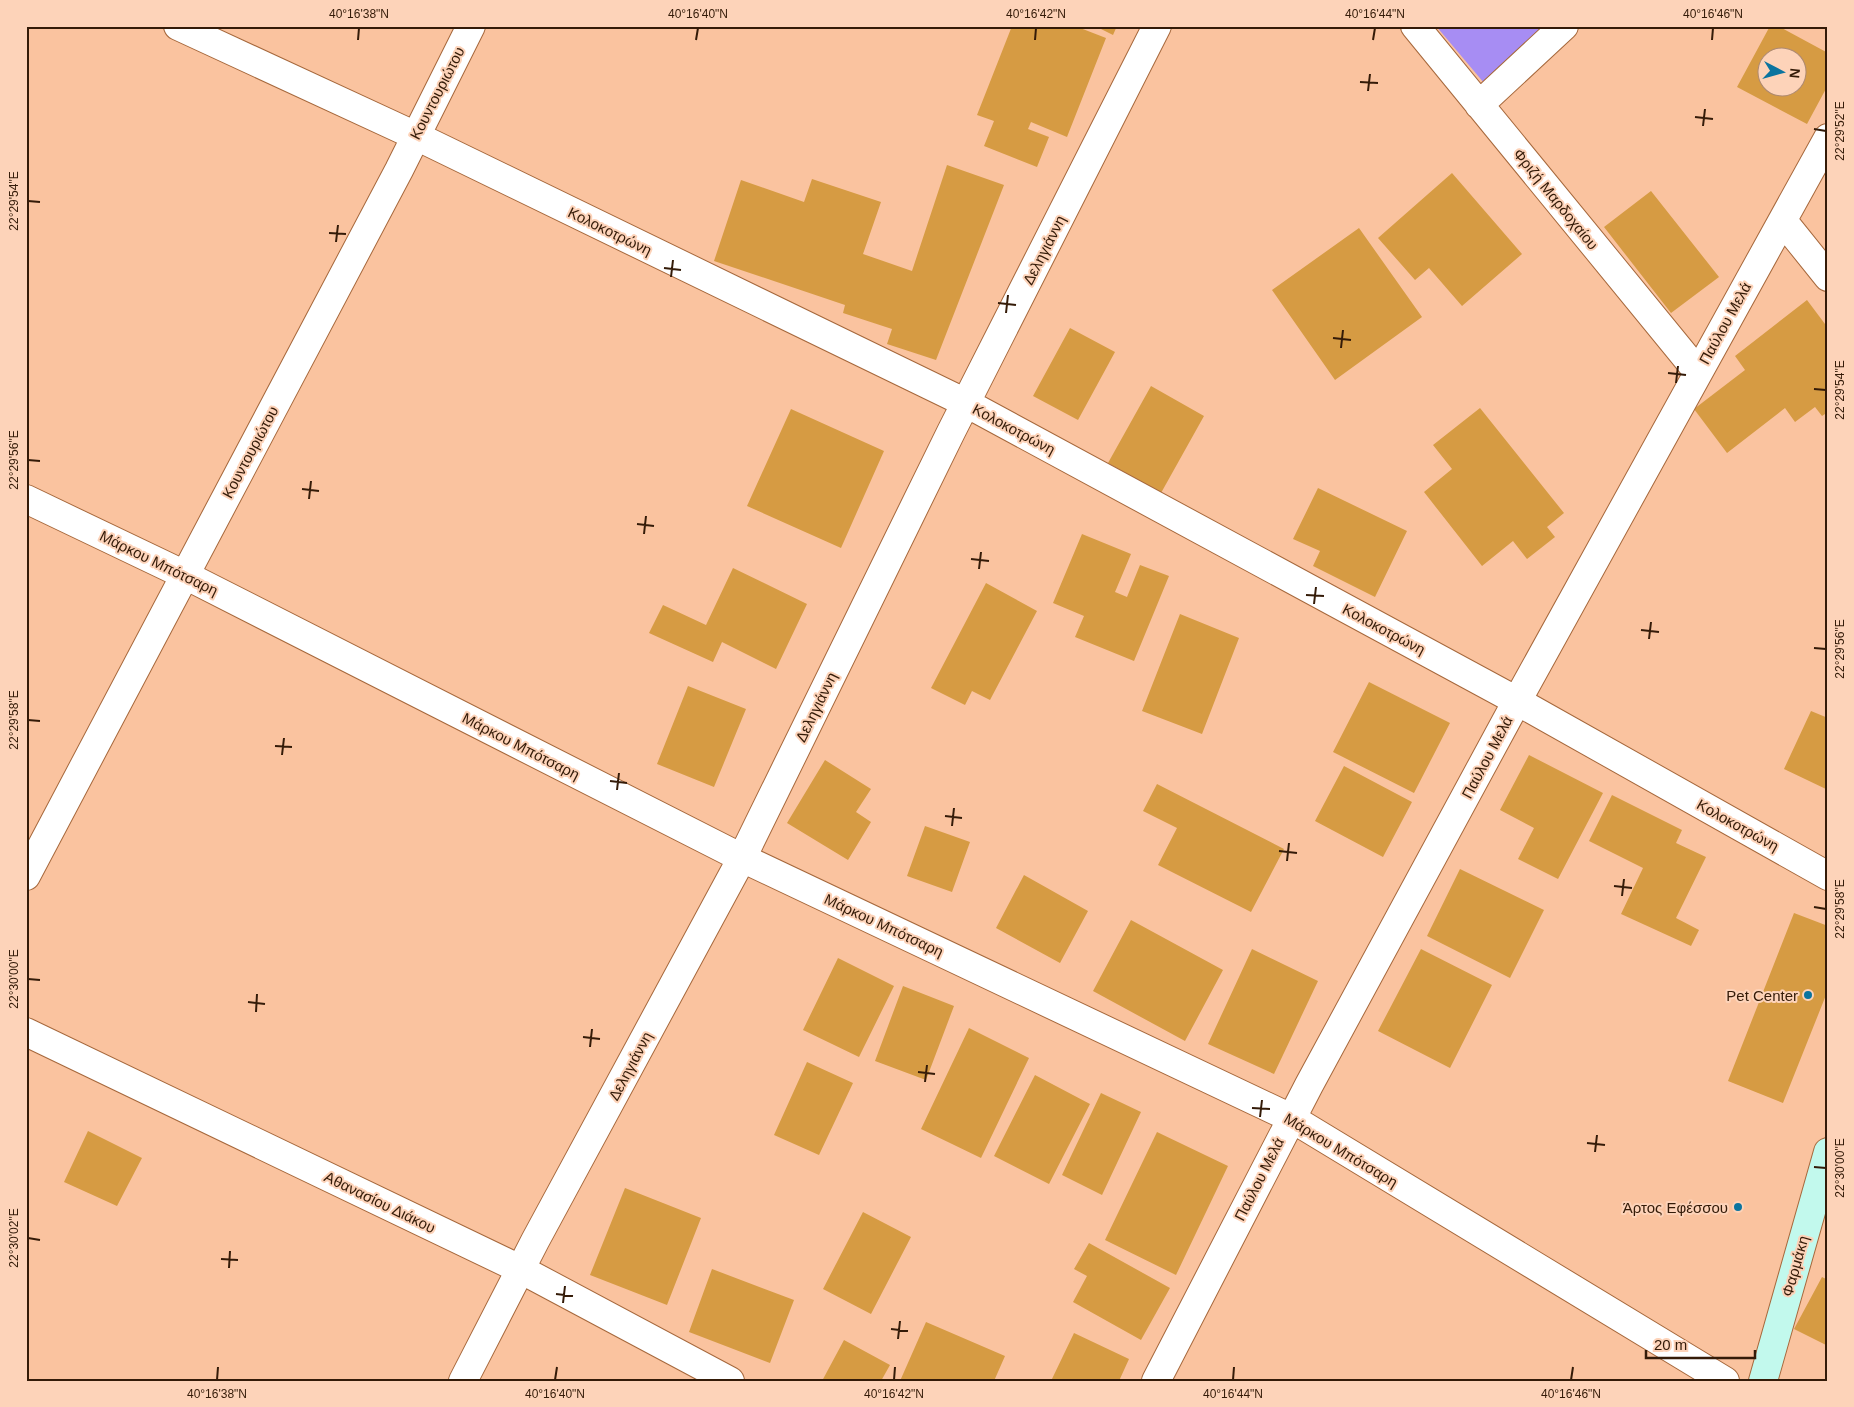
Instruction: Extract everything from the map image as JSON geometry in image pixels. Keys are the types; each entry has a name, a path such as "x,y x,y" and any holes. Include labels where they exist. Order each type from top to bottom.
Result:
{"main road":[{"name":"Φαρμάκη","path":"1763,1381 1828,1152"}],"street":[{"name":"Κολοκοτρώνη","path":"178,26 416,136 966,403 1517,701 1828,876"},
{"name":"Κουντουριώτου","path":"26,876 416,136 471,26"},
{"name":"Δεληγιάννη","path":"463,1381 520,1269 742,858 966,403 1157,26"},
{"name":"Φριζή Μαρδοχαίου","path":"1415,26 1698,372"},
{"path":"1479,105 1564,26"},
{"name":"Παύλου Μελά","path":"1156,1381 1291,1118 1517,701 1828,138"},
{"path":"1783,221 1828,276"},
{"name":"Μάρκου Μπότσαρη","path":"26,499 186,575 742,858 1291,1118 1725,1381"},
{"name":"Αθανασίου Διάκου","path":"26,1032 520,1269 730,1381"}],"shaded area":[{"path":"1436,26 1547,26 1484,83"}],"building":[{"path":"1012,26 1075,26 1106,38 1067,137 1031,122 1028,129 1049,137 1037,167 984,146 994,121 977,115"},
{"path":"1095,26 1117,26 1113,35"},
{"path":"1770,26 1778,26 1828,53 1828,85 1807,124 1758,98 1806,98 1806,48 1758,48"},
{"path":"1756,52 1756,97 1737,87"},
{"path":"947,165 1004,185 936,360 887,344 892,329 843,313 845,305 714,261 741,180 804,202 812,179 881,202 863,254 912,271"},
{"path":"1452,173 1522,254 1462,306 1429,268 1415,280 1378,238"},
{"path":"1651,191 1719,277 1671,313 1604,227"},
{"path":"1359,228 1422,317 1335,380 1272,290"},
{"path":"1807,300 1828,328 1828,412 1822,416 1815,407 1795,422 1785,408 1727,453 1694,409 1745,370 1735,356"},
{"path":"1070,328 1115,352 1078,420 1033,396"},
{"path":"1151,386 1204,416 1161,493 1108,463"},
{"path":"1480,408 1564,513 1547,527 1555,537 1527,559 1513,541 1482,566 1424,492 1452,469 1433,445"},
{"path":"791,409 884,451 841,548 747,506"},
{"path":"1318,488 1407,531 1375,597 1313,566 1320,551 1293,539"},
{"path":"1082,534 1131,554 1115,592 1127,597 1140,565 1169,576 1134,661 1075,637 1084,616 1053,603"},
{"path":"733,568 807,604 776,669 722,642 713,662 649,633 663,605 706,625"},
{"path":"986,583 1037,611 990,700 972,691 965,705 931,688"},
{"path":"1180,614 1239,638 1202,734 1142,711"},
{"path":"1369,682 1450,723 1414,793 1333,752"},
{"path":"688,686 746,709 714,787 657,764"},
{"path":"1811,711 1828,718 1828,790 1784,769"},
{"path":"1529,755 1603,793 1558,879 1518,859 1534,828 1500,810"},
{"path":"825,760 871,789 856,812 871,822 848,860 787,823"},
{"path":"1344,766 1412,802 1383,857 1315,821"},
{"path":"1157,784 1284,849 1251,912 1158,865 1177,828 1143,811"},
{"path":"1612,795 1682,830 1676,843 1706,857 1676,918 1699,930 1691,946 1621,914 1643,868 1589,841"},
{"path":"925,826 970,842 952,892 907,876"},
{"path":"1460,869 1544,910 1510,978 1427,936"},
{"path":"1024,875 1088,911 1060,963 996,928"},
{"path":"1794,913 1828,926 1828,990 1783,1103 1728,1081"},
{"path":"1131,920 1223,970 1185,1041 1093,991"},
{"path":"1252,949 1318,981 1274,1074 1208,1044"},
{"path":"1421,949 1492,985 1450,1068 1378,1031"},
{"path":"838,958 894,986 859,1057 803,1030"},
{"path":"903,986 954,1006 926,1080 875,1061"},
{"path":"969,1028 1029,1058 981,1158 921,1129"},
{"path":"807,1062 853,1083 819,1155 774,1135"},
{"path":"1035,1075 1090,1104 1049,1184 994,1156"},
{"path":"1101,1093 1141,1112 1102,1195 1062,1175"},
{"path":"88,1131 142,1158 117,1206 64,1182"},
{"path":"1157,1132 1228,1166 1176,1275 1105,1240"},
{"path":"625,1188 701,1218 667,1305 590,1275"},
{"path":"863,1212 911,1237 871,1314 823,1289"},
{"path":"1089,1243 1170,1288 1141,1340 1073,1302 1087,1276 1074,1269"},
{"path":"712,1269 794,1300 770,1363 689,1332"},
{"path":"1822,1277 1828,1280 1828,1346 1794,1329"},
{"path":"926,1322 1005,1356 994,1381 900,1381"},
{"path":"1074,1333 1129,1359 1119,1381 1051,1381"},
{"path":"844,1340 890,1365 881,1381 822,1381"}],"place":[{"name":"Pet Center","path":"1808,995"},
{"name":"Άρτος Εφέσσου","path":"1738,1207"}]}
